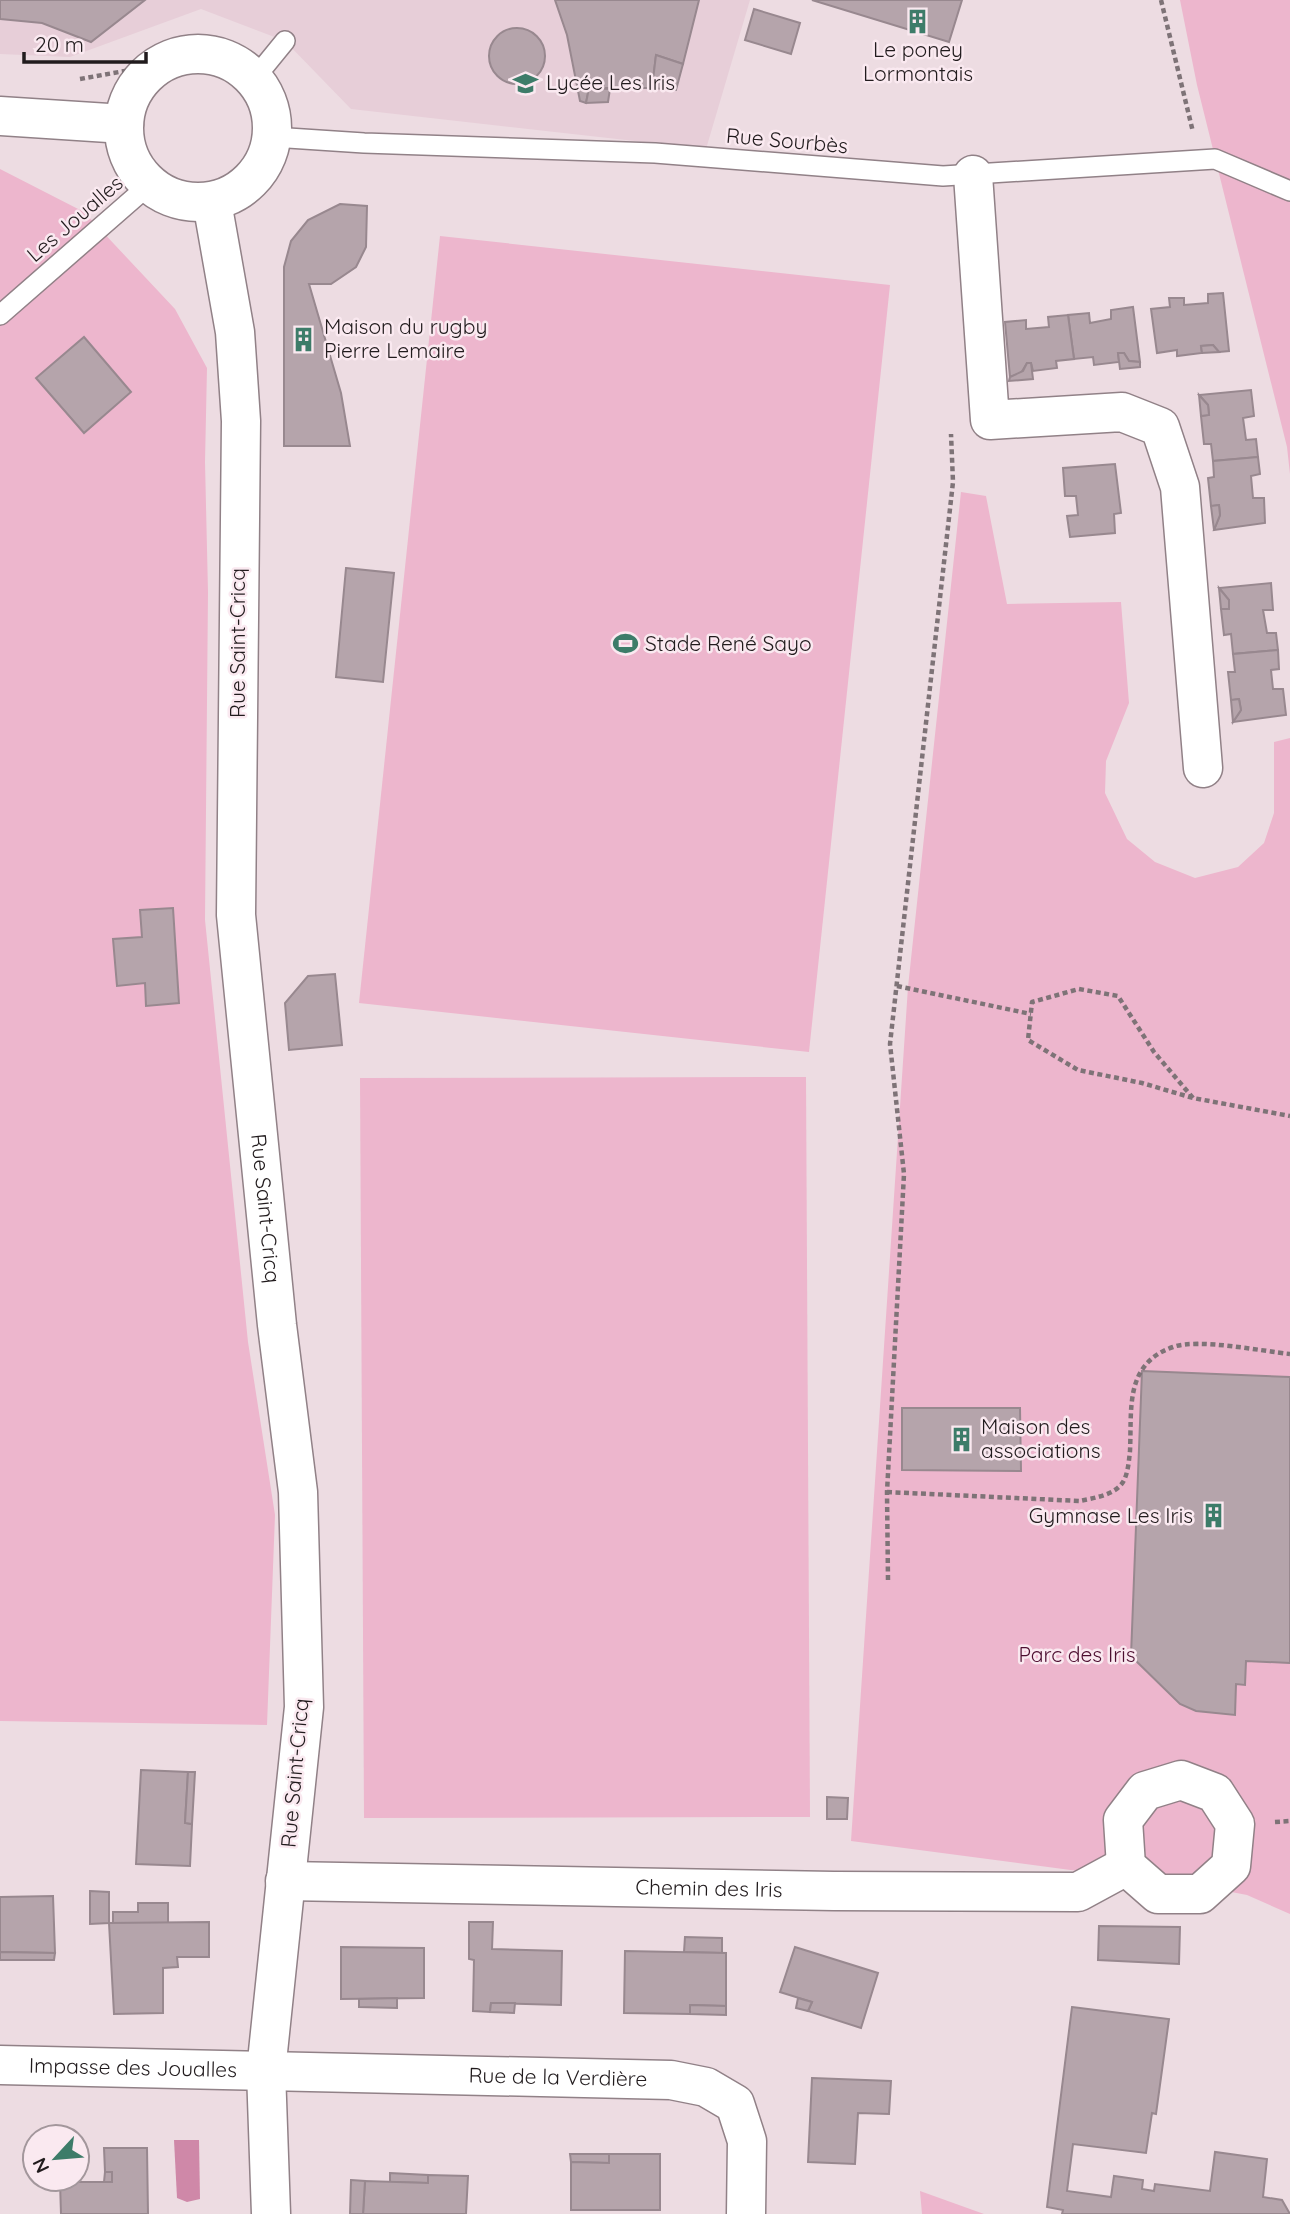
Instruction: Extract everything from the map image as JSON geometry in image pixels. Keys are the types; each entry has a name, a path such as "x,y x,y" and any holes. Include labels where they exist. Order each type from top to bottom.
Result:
{"street":[{"path":"198,54 219,56 238,65 254,79 265,96 272,116 273,137 266,160 253,179 234,194 212,202 190,203 168,197 149,185 135,167 126,147 124,124 129,101 141,80 158,65 177,56 198,54"},
{"path":"0,116 124,124"},
{"path":"973,175 990,420 1122,412 1160,427 1180,487 1203,768"},
{"name":"Rue Saint-Cricq","path":"212,202 235,332 241,421 236,915 277,1325 298,1492 304,1707 266,2071 271,2214"},
{"name":"Chemin des Iris","path":"285,1881 820,1891 1078,1892 1126,1866"},
{"name":"Impasse des Joualles","path":"0,2065 266,2071"},
{"name":"Rue de la Verdière","path":"266,2071 671,2080 706,2087 735,2104 747,2141 746,2214"}],"lane":[{"path":"254,79 285,41"},
{"name":"Rue Sourbès","path":"273,137 655,153 943,176 1215,159 1290,191"},
{"name":"Les Joualles","path":"0,315 149,185"}],"path":[{"path":"1161,0 1192,129 1194,160"},
{"path":"68,81 158,65"},
{"path":"888,1580 887,1492 904,1174 890,1044 953,482 951,426"},
{"path":"897,986 1031,1014"},
{"path":"1193,1098 1154,1052 1118,996 1079,989 1032,1002 1028,1040 1078,1070 1142,1083 1193,1098 1290,1116"},
{"path":"887,1492 1080,1501 1106,1495 1123,1483 1129,1463 1133,1386 1140,1369 1155,1356 1175,1346 1202,1344 1290,1353"}],"shaded area":[{"name":"Lycée Les Iris","path":"0,0 750,0 706,149 351,109 285,41 201,9 70,57 0,54"},
{"path":"174,2140 199,2140 200,2199 187,2202 177,2198"}],"green space":[{"path":"1180,0 1290,0 1290,474 1287,447 1197,85"},
{"path":"0,169 84,212 175,309 207,368 205,920 248,1342 275,1515 267,1725 0,1721"},
{"name":"Stade René Sayo","path":"440,236 890,285 809,1052 359,1003"},
{"name":"Parc des Iris","path":"961,492 986,496 1007,604 1121,602 1129,703 1106,761 1105,793 1127,839 1155,862 1195,878 1238,867 1264,843 1274,813 1274,742 1290,738 1290,1914 1247,1895 1221,1890 851,1841 908,987"},
{"path":"806,1077 810,1817 364,1818 360,1078"},
{"path":"920,2191 984,2214 922,2214"}],"building":[{"path":"0,0 145,0 91,42 42,23 0,19"},
{"path":"555,0 699,0 683,64 656,55 652,88 589,88 586,103 580,101 567,35"},
{"name":"Le poney Lormontais","path":"812,0 962,0 949,42"},
{"path":"754,9 800,23 791,54 745,40"},
{"path":"517,28 528,30 537,36 543,45 543,67 537,76 528,82 517,84 506,82 497,76 491,67 489,56 491,45 497,36 506,30"},
{"path":"656,55 683,64 676,90 652,88"},
{"path":"589,88 610,89 608,102 586,103"},
{"name":"Maison du rugby Pierre Lemaire","path":"340,204 367,206 366,247 356,267 331,284 309,284 341,393 350,446 284,446 284,267 291,241 308,220"},
{"path":"1223,293 1229,351 1219,352 1213,345 1201,346 1202,353 1177,356 1177,350 1157,353 1151,309 1170,307 1169,298 1184,298 1184,305 1208,303 1208,294"},
{"path":"1133,307 1140,362 1129,361 1124,353 1118,353 1119,362 1094,365 1093,357 1074,359 1068,315 1089,313 1090,323 1111,319 1111,310"},
{"path":"1068,315 1074,359 1056,361 1057,368 1033,371 1031,363 1027,363 1021,373 1010,377 1005,322 1026,320 1026,329 1049,327 1048,317"},
{"path":"84,337 131,392 84,433 36,378"},
{"path":"1213,345 1219,352 1202,353 1201,346"},
{"path":"1118,353 1124,353 1129,361 1140,362 1140,367 1120,369"},
{"path":"1027,363 1031,363 1033,379 1009,381 1010,377 1023,371"},
{"path":"1251,390 1254,416 1243,418 1246,440 1256,439 1258,457 1213,461 1211,444 1204,444 1201,416 1209,415 1208,405 1199,395"},
{"path":"1199,395 1208,405 1209,415 1201,416"},
{"path":"1258,457 1260,474 1251,476 1253,498 1264,498 1265,523 1214,530 1220,515 1219,505 1211,506 1208,478 1214,477 1213,461"},
{"path":"1115,464 1121,513 1114,514 1115,533 1070,537 1067,516 1078,515 1076,496 1065,496 1063,468"},
{"path":"1219,505 1220,515 1214,530 1211,506"},
{"path":"346,568 394,573 383,682 336,677"},
{"path":"1271,583 1273,610 1263,610 1267,633 1276,633 1278,650 1233,654 1231,634 1224,635 1221,609 1229,609 1229,600 1219,588"},
{"path":"1219,588 1229,600 1229,609 1221,609"},
{"path":"1278,650 1279,669 1271,670 1273,689 1283,689 1286,715 1233,722 1241,710 1239,699 1231,700 1228,672 1235,672 1233,654"},
{"path":"1239,699 1241,710 1233,722 1231,700"},
{"path":"173,908 179,1003 146,1006 145,983 117,986 113,939 142,937 140,910"},
{"path":"335,974 342,1045 289,1050 285,1003 308,976"},
{"name":"Gymnase Les Iris","path":"1142,1371 1290,1377 1290,1663 1246,1661 1245,1685 1236,1684 1235,1715 1196,1711 1180,1704 1131,1656"},
{"name":"Maison des associations","path":"902,1408 1020,1408 1021,1471 902,1470"},
{"path":"141,1770 188,1772 185,1823 192,1824 190,1866 136,1864"},
{"path":"188,1772 195,1772 192,1824 185,1823"},
{"path":"827,1797 848,1798 847,1819 827,1819"},
{"path":"90,1891 109,1892 109,1923 90,1924"},
{"path":"53,1896 55,1953 0,1952 0,1897"},
{"path":"138,1903 168,1903 168,1923 113,1923 113,1912 138,1912"},
{"path":"209,1922 209,1957 177,1957 178,1967 163,1968 163,2013 114,2014 109,1923"},
{"path":"469,1922 493,1922 492,1949 562,1951 561,2005 491,2003 490,2012 473,2011 474,1960 469,1959"},
{"path":"1099,1926 1180,1927 1179,1964 1098,1960"},
{"path":"685,1937 722,1938 722,1953 684,1952"},
{"path":"341,1947 424,1948 424,1998 341,1999"},
{"path":"795,1947 878,1973 861,2028 808,2011 812,2002 780,1992"},
{"path":"625,1951 726,1953 726,2006 690,2005 690,2014 624,2013"},
{"path":"0,1952 55,1953 54,1960 0,1960"},
{"path":"397,1998 397,2008 359,2007 359,1999"},
{"path":"798,1998 812,2002 808,2011 796,2008"},
{"path":"491,2003 515,2003 514,2013 490,2012"},
{"path":"690,2005 726,2006 726,2015 690,2014"},
{"path":"1072,2007 1169,2019 1156,2114 1152,2113 1146,2153 1073,2144 1067,2191 1111,2197 1114,2176 1143,2180 1142,2189 1154,2191 1155,2184 1210,2191 1215,2152 1267,2159 1263,2197 1282,2200 1290,2214 1062,2214 1063,2210 1047,2207"},
{"path":"812,2078 891,2081 889,2114 858,2113 855,2164 808,2162"},
{"path":"104,2148 147,2148 148,2214 61,2214 60,2193 91,2193 91,2182 112,2182 112,2172 105,2172"},
{"path":"570,2154 609,2154 609,2163 571,2162"},
{"path":"609,2154 660,2154 660,2210 571,2210 571,2162 609,2163"},
{"path":"105,2172 112,2172 112,2182 104,2182"},
{"path":"390,2173 428,2175 428,2183 390,2182"},
{"path":"428,2175 468,2176 466,2214 363,2214 365,2181 428,2183"},
{"path":"351,2180 365,2181 363,2214 350,2214"}],"place":[{"name":"Le poney Lormontais","path":"918,21"},
{"name":"Lycée Les Iris","path":"526,83"},
{"name":"Maison du rugby Pierre Lemaire","path":"304,339"},
{"name":"Stade René Sayo","path":"625,644"},
{"name":"Maison des associations","path":"961,1439"},
{"name":"Gymnase Les Iris","path":"1213,1516"}]}
